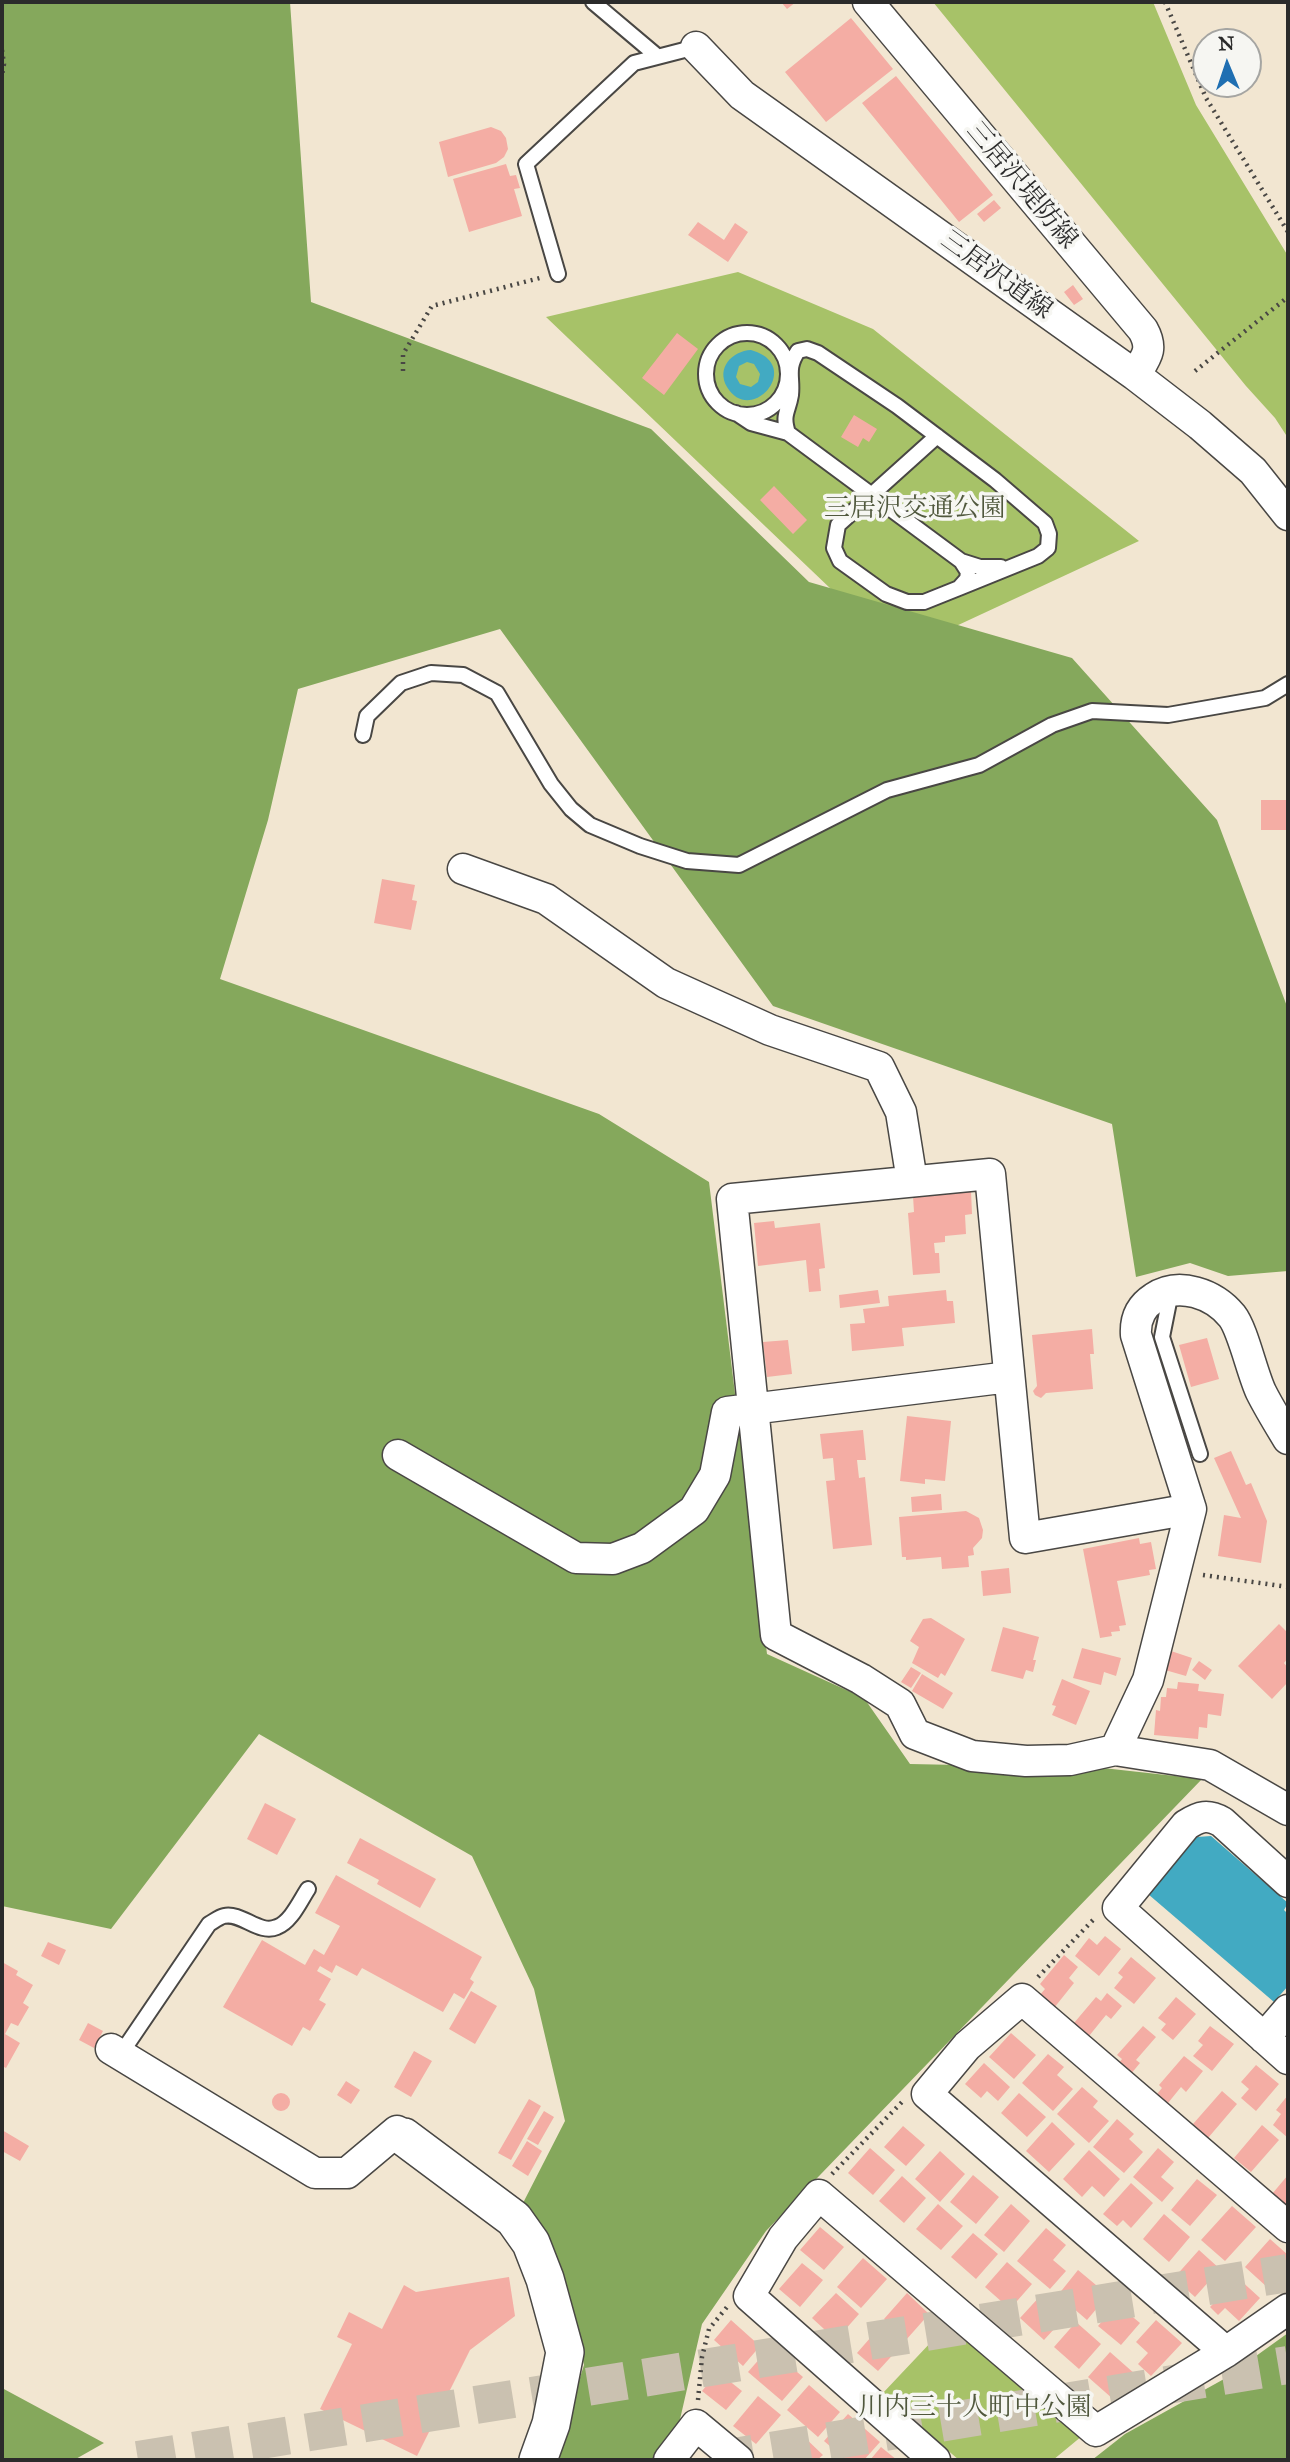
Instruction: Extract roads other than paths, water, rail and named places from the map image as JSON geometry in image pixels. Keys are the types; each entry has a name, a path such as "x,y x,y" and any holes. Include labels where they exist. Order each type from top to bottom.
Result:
{"street":[{"name":"三居沢堤防線","path":"868,2 1143,330 1149,341 1148,355 1135,375"},
{"name":"三居沢道線","path":"696,47 742,95 1135,375 1200,425 1253,471 1288,515"},
{"path":"463,869 546,899 666,983 770,1030 879,1067 901,1112 912,1181"},
{"path":"1191,1509 1025,1538 990,1174 732,1199 775,1635 861,1679 900,1704 915,1734 972,1756 1026,1761 1070,1760 1115,1750 1210,1765 1288,1810"},
{"path":"1115,1750 1147,1680 1191,1509 1136,1335 1135,1323 1142,1309 1154,1297 1188,1290 1216,1302 1233,1317 1261,1391 1288,1439"},
{"path":"398,1455 576,1559 613,1559 642,1548 694,1510 715,1475 727,1412 1009,1377"},
{"path":"1288,1882 1222,1822 1212,1816 1198,1817 1186,1825 1118,1908 1288,2059"},
{"path":"1226,2352 927,2094 967,2046 1022,1999 1288,2227"},
{"path":"1264,2038 1288,2010"},
{"path":"115,2052 316,2173 348,2173 397,2131 514,2219 531,2244 545,2279 565,2353 551,2424 538,2460"},
{"path":"935,2460 749,2296 783,2238 819,2195 1096,2431 1226,2352 1288,2309"},
{"path":"669,2460 696,2425 738,2460"}],"lane":[{"path":"593,2 657,56"},
{"path":"558,274 526,164 634,63 696,47"},
{"path":"788,433 783,419 791,394 786,360 780,349 759,334 734,335 722,341 713,351 706,375 708,388 724,408 751,423 788,433 961,561 980,567 998,568 1020,564"},
{"path":"736,413 749,415 773,407 787,386 793,358 798,351 807,349 818,353 937,436 995,480 1045,523 1049,534 1048,548 1038,556 924,602 907,601 886,594 840,561 834,548 838,525 937,436"},
{"path":"959,588 967,579 968,572 961,561"},
{"path":"363,735 367,716 401,683 431,673 463,675 497,693 551,784 590,825 640,846 687,861 739,865 887,790 979,765 1052,725 1091,710 1168,715 1265,698 1288,684"},
{"path":"1171,1292 1162,1337 1200,1454"},
{"path":"115,2052 209,1924 223,1916 234,1916 266,1929 278,1927 290,1916 308,1889"}],"water":[{"path":"751,350 766,358 773,368 773,379 768,389 759,397 748,400 737,398 727,387 723,373 732,357","holes":["747,362 754,364 760,374 758,382 751,387 740,384 736,377 739,366"]},
{"path":"1211,1836 1288,1903 1284,1910 1288,1914 1288,1986 1274,2002 1148,1894 1197,1837"}],"tunnel":[{"path":"138,2460 1288,2273"},
{"path":"716,2460 1288,2365"}],"park label":[{"name":"三居沢交通公園","path":"915,510"},
{"name":"川内三十人町中公園","path":"975,2409"}]}
